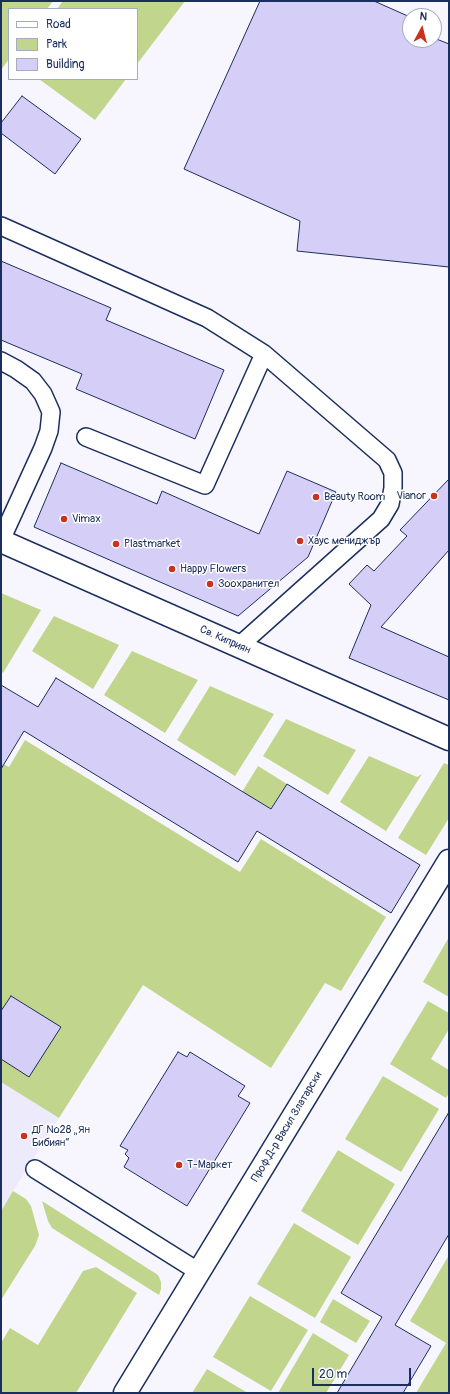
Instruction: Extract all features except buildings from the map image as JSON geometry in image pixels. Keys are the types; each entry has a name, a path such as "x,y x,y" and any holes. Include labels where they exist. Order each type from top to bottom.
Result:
{"street":[{"name":"Св. Киприян","path":"1,541 449,739"},
{"name":"Проф.Д-р Васил Златарски","path":"125,1393 449,861"}],"lane":[{"path":"1,226 207,318 264,354 387,460 394,473 393,488 390,504 381,519 239,646"},
{"path":"86,437 206,485 264,354"},
{"path":"1,362 16,369 33,381 44,394 51,412 49,431 43,448 1,541"},
{"path":"35,1169 198,1272"}],"shaded area":[{"name":"ДГ №28 „Ян Бибиян“","path":"1,1082 59,1118 1,1210"}],"green space":[{"path":"1,1 53,1 48,8 8,8 8,60 1,70"},
{"path":"63,1 185,1 138,63 138,8 58,8"},
{"path":"40,80 125,80 95,120"},
{"path":"1,593 41,610 3,673 1,671"},
{"path":"54,616 119,645 93,689 32,651"},
{"path":"132,651 198,680 165,733 104,695"},
{"path":"210,686 274,714 235,776 177,740"},
{"path":"286,719 356,750 328,795 263,756"},
{"path":"25,740 240,872 261,839 386,917 341,991 325,983 271,1068 143,985 59,1118 1,1082 1,763 9,767"},
{"path":"369,756 417,777 422,774 386,831 340,802"},
{"path":"444,763 449,765 449,818 426,855 398,838"},
{"path":"258,766 287,784 271,809 242,792"},
{"path":"449,937 449,997 423,982"},
{"path":"428,1001 449,1013 449,1029 431,1059 449,1070 449,1093 446,1098 390,1064"},
{"path":"383,1076 439,1109 401,1172 345,1139"},
{"path":"338,1150 395,1184 358,1245 301,1211"},
{"path":"13,1191 26,1199 31,1206 39,1235 35,1246 1,1300 1,1211"},
{"path":"42,1201 158,1275 161,1282 159,1295 52,1228 48,1221"},
{"path":"294,1223 351,1257 315,1318 257,1284"},
{"path":"449,1255 449,1393 416,1393 446,1343 410,1321"},
{"path":"96,1267 137,1293 76,1393 1,1393 1,1343 10,1328 38,1345 83,1271"},
{"path":"250,1296 308,1330 271,1391 213,1357"},
{"path":"333,1299 370,1321 356,1343 320,1322"},
{"path":"313,1333 349,1355 326,1393 278,1393"},
{"path":"207,1369 248,1393 192,1393"}],"place":[{"name":"Vianor","path":"434,496"},
{"name":"Beauty Room","path":"316,497"},
{"name":"Vimax","path":"64,519"},
{"name":"Хаус мениджър","path":"300,541"},
{"name":"Plastmarket","path":"116,544"},
{"name":"Happy Flowers","path":"172,569"},
{"name":"Зоохранител","path":"210,584"},
{"name":"ДГ №28 „Ян Бибиян“","path":"24,1136"},
{"name":"Т-Маркет","path":"179,1165"}]}
